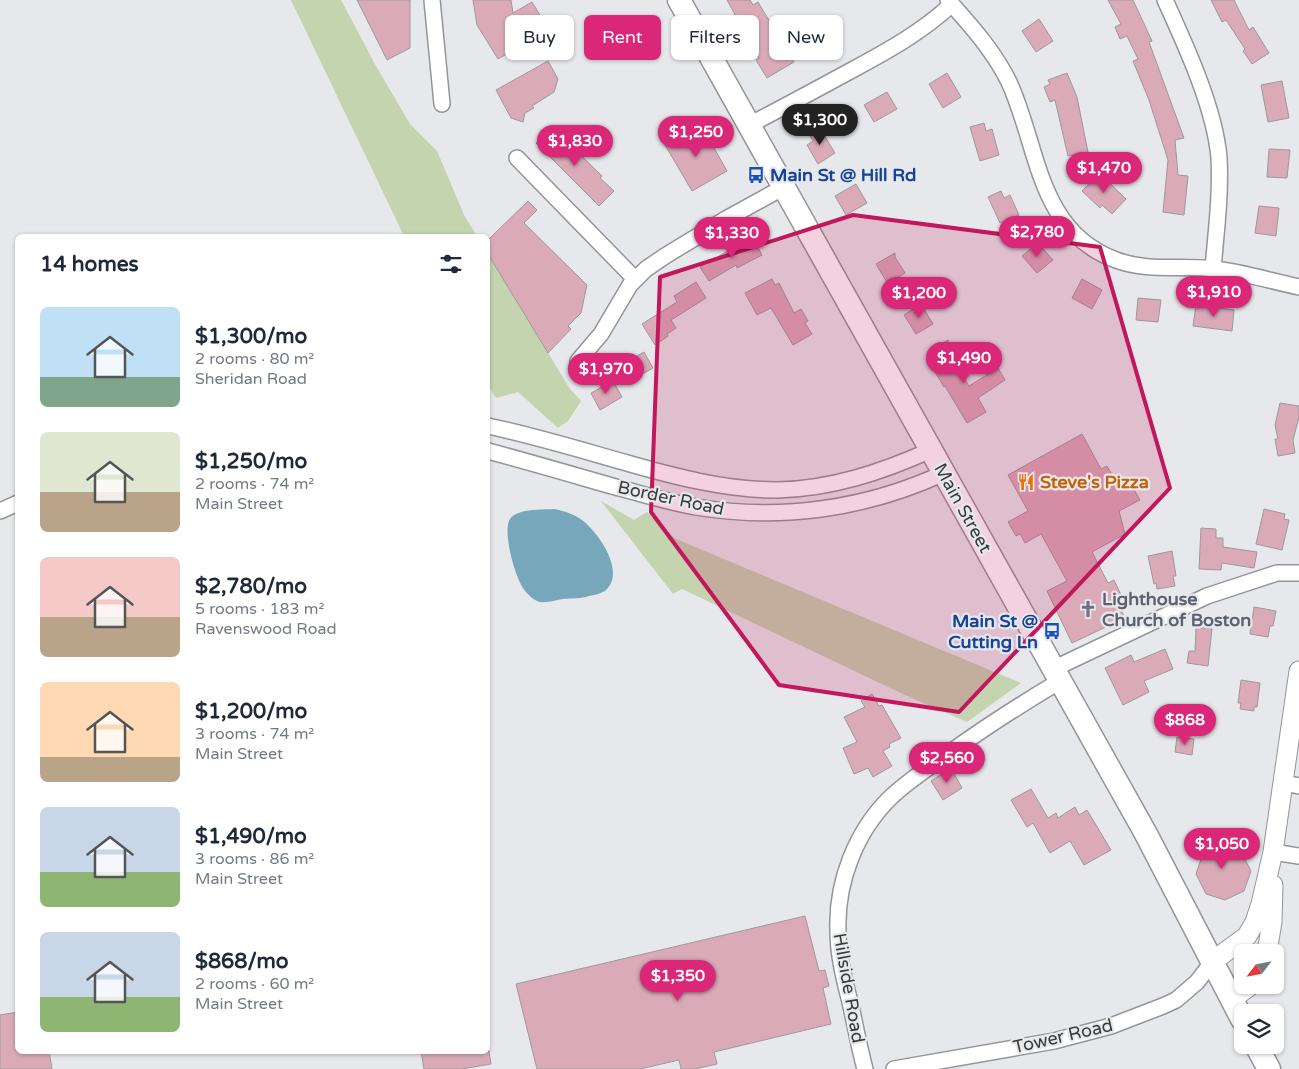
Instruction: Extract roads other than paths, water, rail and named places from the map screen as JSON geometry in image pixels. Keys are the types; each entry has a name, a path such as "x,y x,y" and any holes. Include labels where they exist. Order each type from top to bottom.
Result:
{"main road":[{"name":"Main Street","path":"679,0 1146,834 1235,1004"}],"street":[{"path":"432,0 442,104"},
{"path":"1166,0 1206,100 1216,140 1220,181 1213,269"},
{"path":"749,125 907,40 930,24 950,2 989,49 1008,80 1023,117 1048,195 1055,209 1070,230 1090,247 1124,263 1158,268 1213,269 1299,287"},
{"path":"517,158 635,279"},
{"path":"578,361 601,334 622,296 635,279 665,256 784,187"},
{"name":"Border Road","path":"490,427 682,478 747,488 777,490 832,483 890,467 931,450"},
{"name":"Border Road","path":"490,452 654,498 695,507 755,513 812,510 850,504 908,488 944,473"},
{"path":"0,512 15,504"},
{"name":"Hillside Road","path":"865,1069 841,963 838,931 842,886 849,863 876,814 901,788 1057,675 1171,613 1207,596 1273,574 1285,572 1299,574"},
{"path":"1213,961 1243,940 1251,930 1261,904 1291,784 1299,671"},
{"path":"1274,852 1299,856"},
{"path":"1268,944 1272,922 1274,852"},
{"name":"Tower Road","path":"894,1069 1054,1041 1111,1026 1176,1000 1197,982 1213,961"}],"water":[{"path":"554,509 569,513 582,520 602,542 611,562 613,572 612,581 603,592 583,598 543,602 533,598 523,588 513,564 508,543 510,519 524,511"}],"place":[{"name":"Main St @ Hill Rd","path":"756,175"},
{"name":"Steve's Pizza","path":"1026,482"},
{"name":"Lighthouse Church of Boston","path":"1088,609"},
{"name":"Main St @ Cutting Ln","path":"1052,631"}]}
